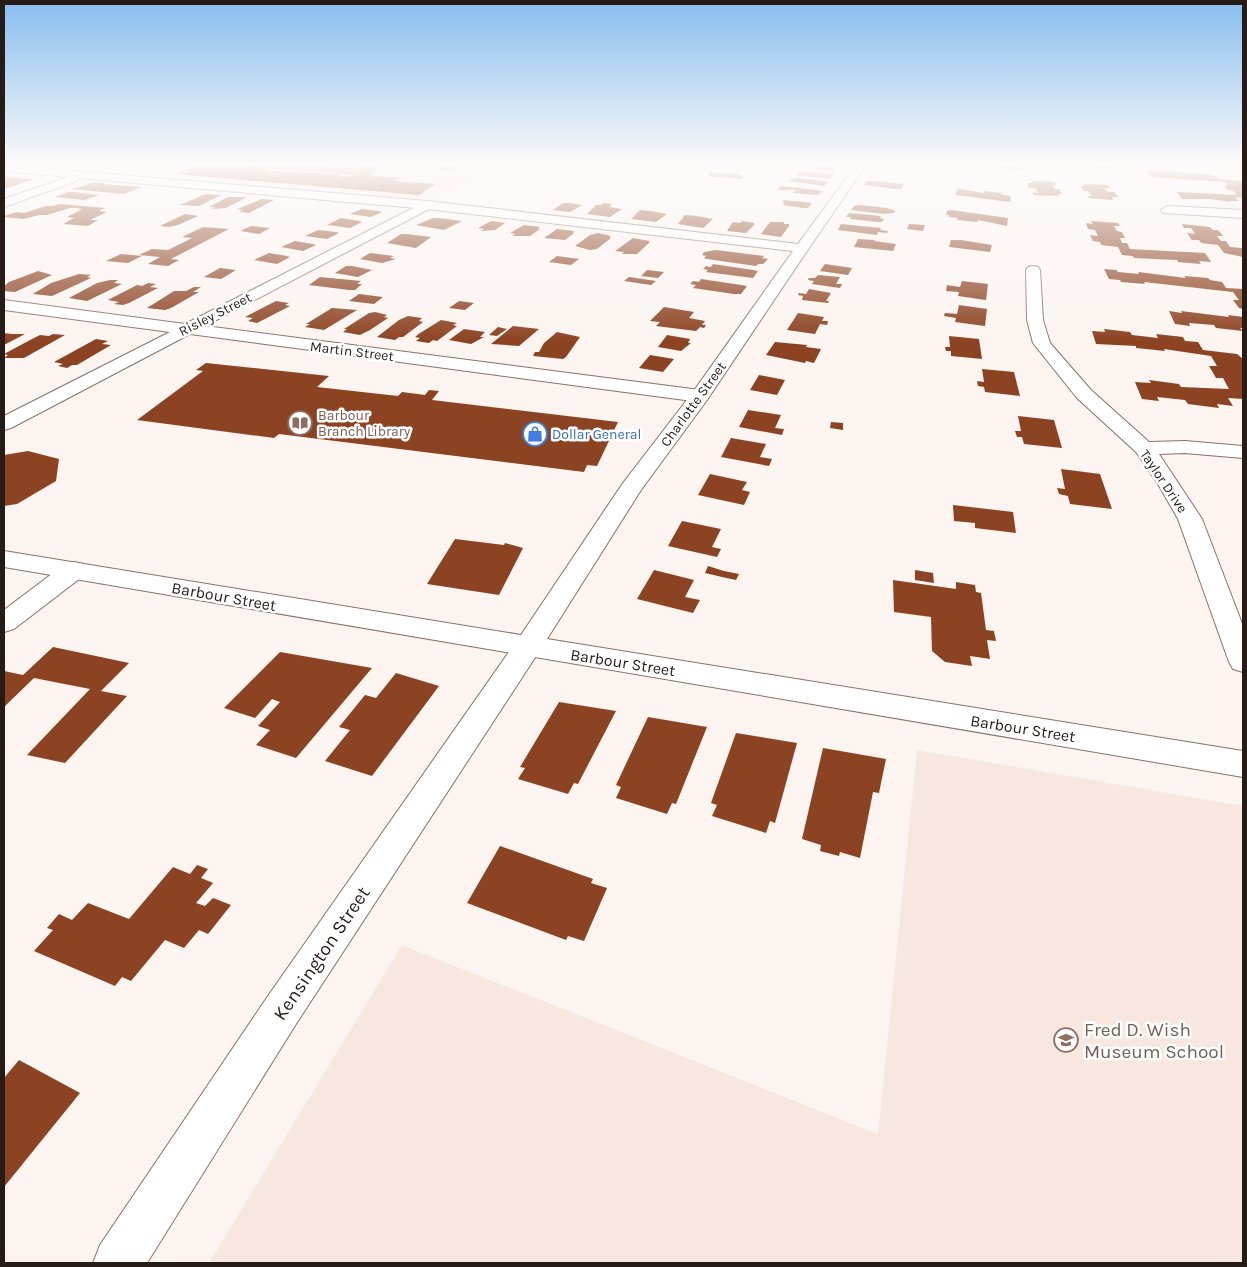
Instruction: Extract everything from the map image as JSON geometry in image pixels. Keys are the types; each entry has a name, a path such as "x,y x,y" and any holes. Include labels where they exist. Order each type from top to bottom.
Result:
{"street":[{"name":"Risley Street","path":"4,424 389,224"},
{"path":"593,224 802,248"},
{"name":"Charlotte Street","path":"528,646 631,488 700,396 819,224"},
{"name":"Taylor Drive","path":"1033,270 1035,320 1042,343 1084,394 1144,448 1169,484 1190,519 1243,662"},
{"name":"Martin Street","path":"4,305 700,396"},
{"path":"1144,448 1185,447 1243,452"},
{"name":"Barbour Street","path":"4,559 1243,764"},
{"path":"4,623 74,570"},
{"name":"Kensington Street","path":"118,1263 282,1010 528,646"}],"shaded area":[{"name":"Fred D. Wish Museum School","path":"917,750 1243,806 1243,1263 209,1263 402,945 878,1134"}],"building":[{"path":"65,224 91,224 88,226"},
{"path":"164,224 180,224 169,227 160,226"},
{"path":"329,224 358,224 350,228 327,225"},
{"path":"418,224 456,224 444,230 416,225"},
{"path":"485,224 503,224 495,230 480,231 484,229 478,228"},
{"path":"679,224 707,224 703,228"},
{"path":"732,224 754,224 746,233 727,231"},
{"path":"768,224 789,224 781,237 761,234"},
{"path":"842,224 881,228 880,230 888,231 887,233 878,232 877,235 838,230"},
{"path":"909,224 925,225 923,231 907,229"},
{"path":"1086,224 1119,224 1120,226 1114,226 1117,231 1122,232 1125,238 1120,238 1122,243 1127,243 1130,249 1205,253 1211,262 1199,261 1201,264 1178,262 1177,260 1134,258 1133,256 1122,255 1118,247 1101,245 1100,242 1093,241 1090,235 1098,236 1095,230 1088,229"},
{"path":"1182,224 1210,227 1213,230 1218,230 1223,236 1217,236 1221,241 1226,241 1230,247 1243,248 1243,257 1224,253 1218,245 1192,240 1187,233 1195,234 1191,228 1184,228"},
{"path":"524,225 540,227 538,229 540,229 530,236 512,236 515,234 510,233"},
{"path":"251,226 270,228 259,234 240,231"},
{"path":"203,227 229,229 171,259 179,260 168,266 148,264 160,257 139,255 152,249 168,250 192,238 182,237"},
{"path":"557,229 574,231 574,233 565,240 544,238"},
{"path":"318,230 339,233 327,239 305,236"},
{"path":"598,233 611,236 609,237 611,238 597,249 590,250 575,246 590,235"},
{"path":"401,234 431,237 416,248 387,243"},
{"path":"633,238 650,242 637,254 622,254 624,252 615,251"},
{"path":"858,239 896,244 893,251 854,247"},
{"path":"951,240 992,245 990,252 949,247"},
{"path":"295,241 316,245 303,251 281,247"},
{"path":"716,250 764,256 762,258 768,259 763,264 756,266 707,259 704,258 706,256 702,255 704,252"},
{"path":"269,253 290,257 277,264 254,260"},
{"path":"370,253 394,256 390,258 396,259 382,263 360,259"},
{"path":"121,254 142,256 128,263 106,261"},
{"path":"557,256 579,259 571,265 549,262"},
{"path":"713,264 758,271 753,278 706,272 708,270 703,269 706,266 711,267"},
{"path":"825,264 852,268 848,275 820,271"},
{"path":"346,266 372,270 358,277 335,273"},
{"path":"220,268 236,270 221,279 204,277"},
{"path":"1104,269 1139,274 1138,272 1186,278 1184,276 1208,278 1222,282 1226,288 1243,289 1243,309 1239,308 1233,300 1239,300 1233,292 1144,282 1145,284 1121,282 1120,280 1109,279"},
{"path":"647,270 664,272 658,278 641,276"},
{"path":"38,271 52,275 15,292 4,291 6,290 4,290 4,286 9,282"},
{"path":"79,274 91,275 87,277 91,278 52,296 33,294 51,283"},
{"path":"818,275 840,277 836,284 842,284 840,288 812,284 814,281 808,280"},
{"path":"320,277 361,281 357,284 362,284 355,290 309,285"},
{"path":"629,277 656,281 651,285 624,281"},
{"path":"701,279 747,286 741,294 734,294 693,288 696,285 690,284 693,281 699,282"},
{"path":"118,280 114,283 122,284 87,301 69,298 97,283"},
{"path":"962,281 988,284 986,300 958,296 959,292 946,291 947,285 960,287"},
{"path":"148,283 156,284 150,287 158,288 123,305 114,304 119,302 108,300 137,285 142,286"},
{"path":"194,287 201,287 193,292 199,292 171,308 165,310 147,308 174,291 186,291"},
{"path":"809,289 831,293 826,301 829,301 828,303 802,300 803,296 798,295 799,293 806,294"},
{"path":"359,294 383,297 374,304 349,301"},
{"path":"276,301 289,303 285,305 290,306 257,323 248,321 253,318 245,317"},
{"path":"459,301 474,303 465,310 449,308"},
{"path":"959,305 987,309 985,326 955,322 956,318 944,316 945,313 957,314"},
{"path":"664,307 694,312 689,318 705,321 702,325 706,325 704,328 700,327 696,331 656,326 660,322 650,321"},
{"path":"332,308 357,310 324,330 305,327 310,324 306,324"},
{"path":"1169,311 1243,317 1243,328 1240,328 1243,331 1216,328 1214,325 1189,323 1190,326 1175,324"},
{"path":"375,312 387,315 384,317 388,318 360,335 343,332 347,329 344,329 369,313"},
{"path":"798,313 824,317 822,321 828,321 827,325 820,324 815,334 787,330"},
{"path":"408,316 422,318 419,321 423,322 403,337 395,340 377,337 399,320"},
{"path":"441,320 457,323 453,325 457,326 437,341 433,340 429,343 416,341 420,338 415,337"},
{"path":"513,326 539,329 519,346 491,344"},
{"path":"498,327 507,329 497,336 489,335"},
{"path":"464,329 485,332 480,337 484,337 471,344 449,340"},
{"path":"1104,329 1158,338 1156,334 1183,337 1185,341 1198,342 1203,350 1237,354 1243,359 1243,399 1228,398 1233,406 1217,404 1219,408 1188,404 1185,400 1157,397 1159,401 1142,399 1135,382 1151,383 1149,380 1179,384 1181,387 1229,389 1223,378 1216,378 1209,366 1217,366 1211,356 1164,349 1165,351 1136,348 1136,346 1096,344 1092,331 1105,332"},
{"path":"557,332 580,337 566,357 563,359 533,356 535,352 539,352 544,343"},
{"path":"4,333 12,334 25,334 4,345"},
{"path":"53,334 65,335 24,358 4,358 8,355 4,354 40,335 49,336"},
{"path":"667,335 690,339 688,343 691,343 681,351 658,347"},
{"path":"949,336 979,339 982,359 951,356 951,351 946,351 945,347 950,347"},
{"path":"96,339 108,341 102,344 111,345 77,365 67,368 58,366 63,364 54,362"},
{"path":"775,342 807,345 806,347 821,349 814,363 806,361 805,363 766,355"},
{"path":"650,355 674,359 663,372 639,368"},
{"path":"206,363 329,376 317,387 398,396 402,392 425,395 429,390 439,391 432,400 618,422 597,466 587,465 584,472 279,434 274,438 137,420 203,371 196,370"},
{"path":"982,369 1014,372 1020,396 985,392 984,387 978,386 977,381 984,382"},
{"path":"759,375 785,380 777,395 750,390"},
{"path":"748,410 781,415 775,428 784,429 782,435 739,427"},
{"path":"1018,416 1054,420 1062,448 1024,444 1022,437 1017,437 1015,431 1021,431"},
{"path":"831,422 843,423 843,430 830,428"},
{"path":"731,438 766,444 760,457 772,459 769,466 721,457"},
{"path":"28,451 59,459 56,481 17,504 4,506 4,455"},
{"path":"1061,469 1100,474 1112,509 1070,504 1068,496 1059,494 1057,488 1065,489"},
{"path":"710,474 747,482 742,490 750,492 744,505 698,495"},
{"path":"953,505 1013,512 1016,533 975,528 975,523 954,521"},
{"path":"682,521 721,529 712,547 721,549 717,557 668,546"},
{"path":"455,539 504,545 505,543 523,548 499,595 427,584"},
{"path":"708,566 739,574 736,580 705,573"},
{"path":"654,570 694,580 685,597 700,600 693,613 637,599"},
{"path":"915,570 933,573 934,583 915,580"},
{"path":"893,580 956,589 956,582 975,585 976,592 981,593 986,630 994,631 996,641 987,640 990,659 970,656 972,666 945,662 932,651 931,617 894,612"},
{"path":"53,647 129,663 101,691 127,696 65,763 27,755 90,689 34,678 4,707 4,671 23,675"},
{"path":"280,652 372,668 296,758 256,745 270,730 258,726 280,702 272,699 255,718 224,708"},
{"path":"396,673 439,686 372,776 325,761 350,730 339,727 365,695 376,698"},
{"path":"559,702 616,711 578,784 574,783 568,794 518,779 525,768 520,767"},
{"path":"648,717 707,727 676,804 672,803 667,814 616,798 621,787 616,785"},
{"path":"736,733 797,743 775,823 770,821 766,833 712,816 717,805 711,803"},
{"path":"823,748 886,759 879,793 873,792 860,858 840,852 839,856 820,851 821,845 802,839"},
{"path":"500,846 593,879 591,883 607,888 584,941 568,936 566,940 467,903"},
{"path":"197,865 208,869 201,878 213,883 196,903 205,906 213,898 231,905 208,934 199,930 184,948 165,940 131,981 122,977 115,986 34,951 53,930 47,928 59,914 72,920 88,903 129,919 173,867 190,874"},
{"path":"19,1060 80,1093 4,1187 4,1078"}],"place":[{"name":"Barbour Branch Library","path":"300,423"},
{"name":"Dollar General","path":"535,434"},
{"name":"Fred D. Wish Museum School","path":"1066,1040"}]}
